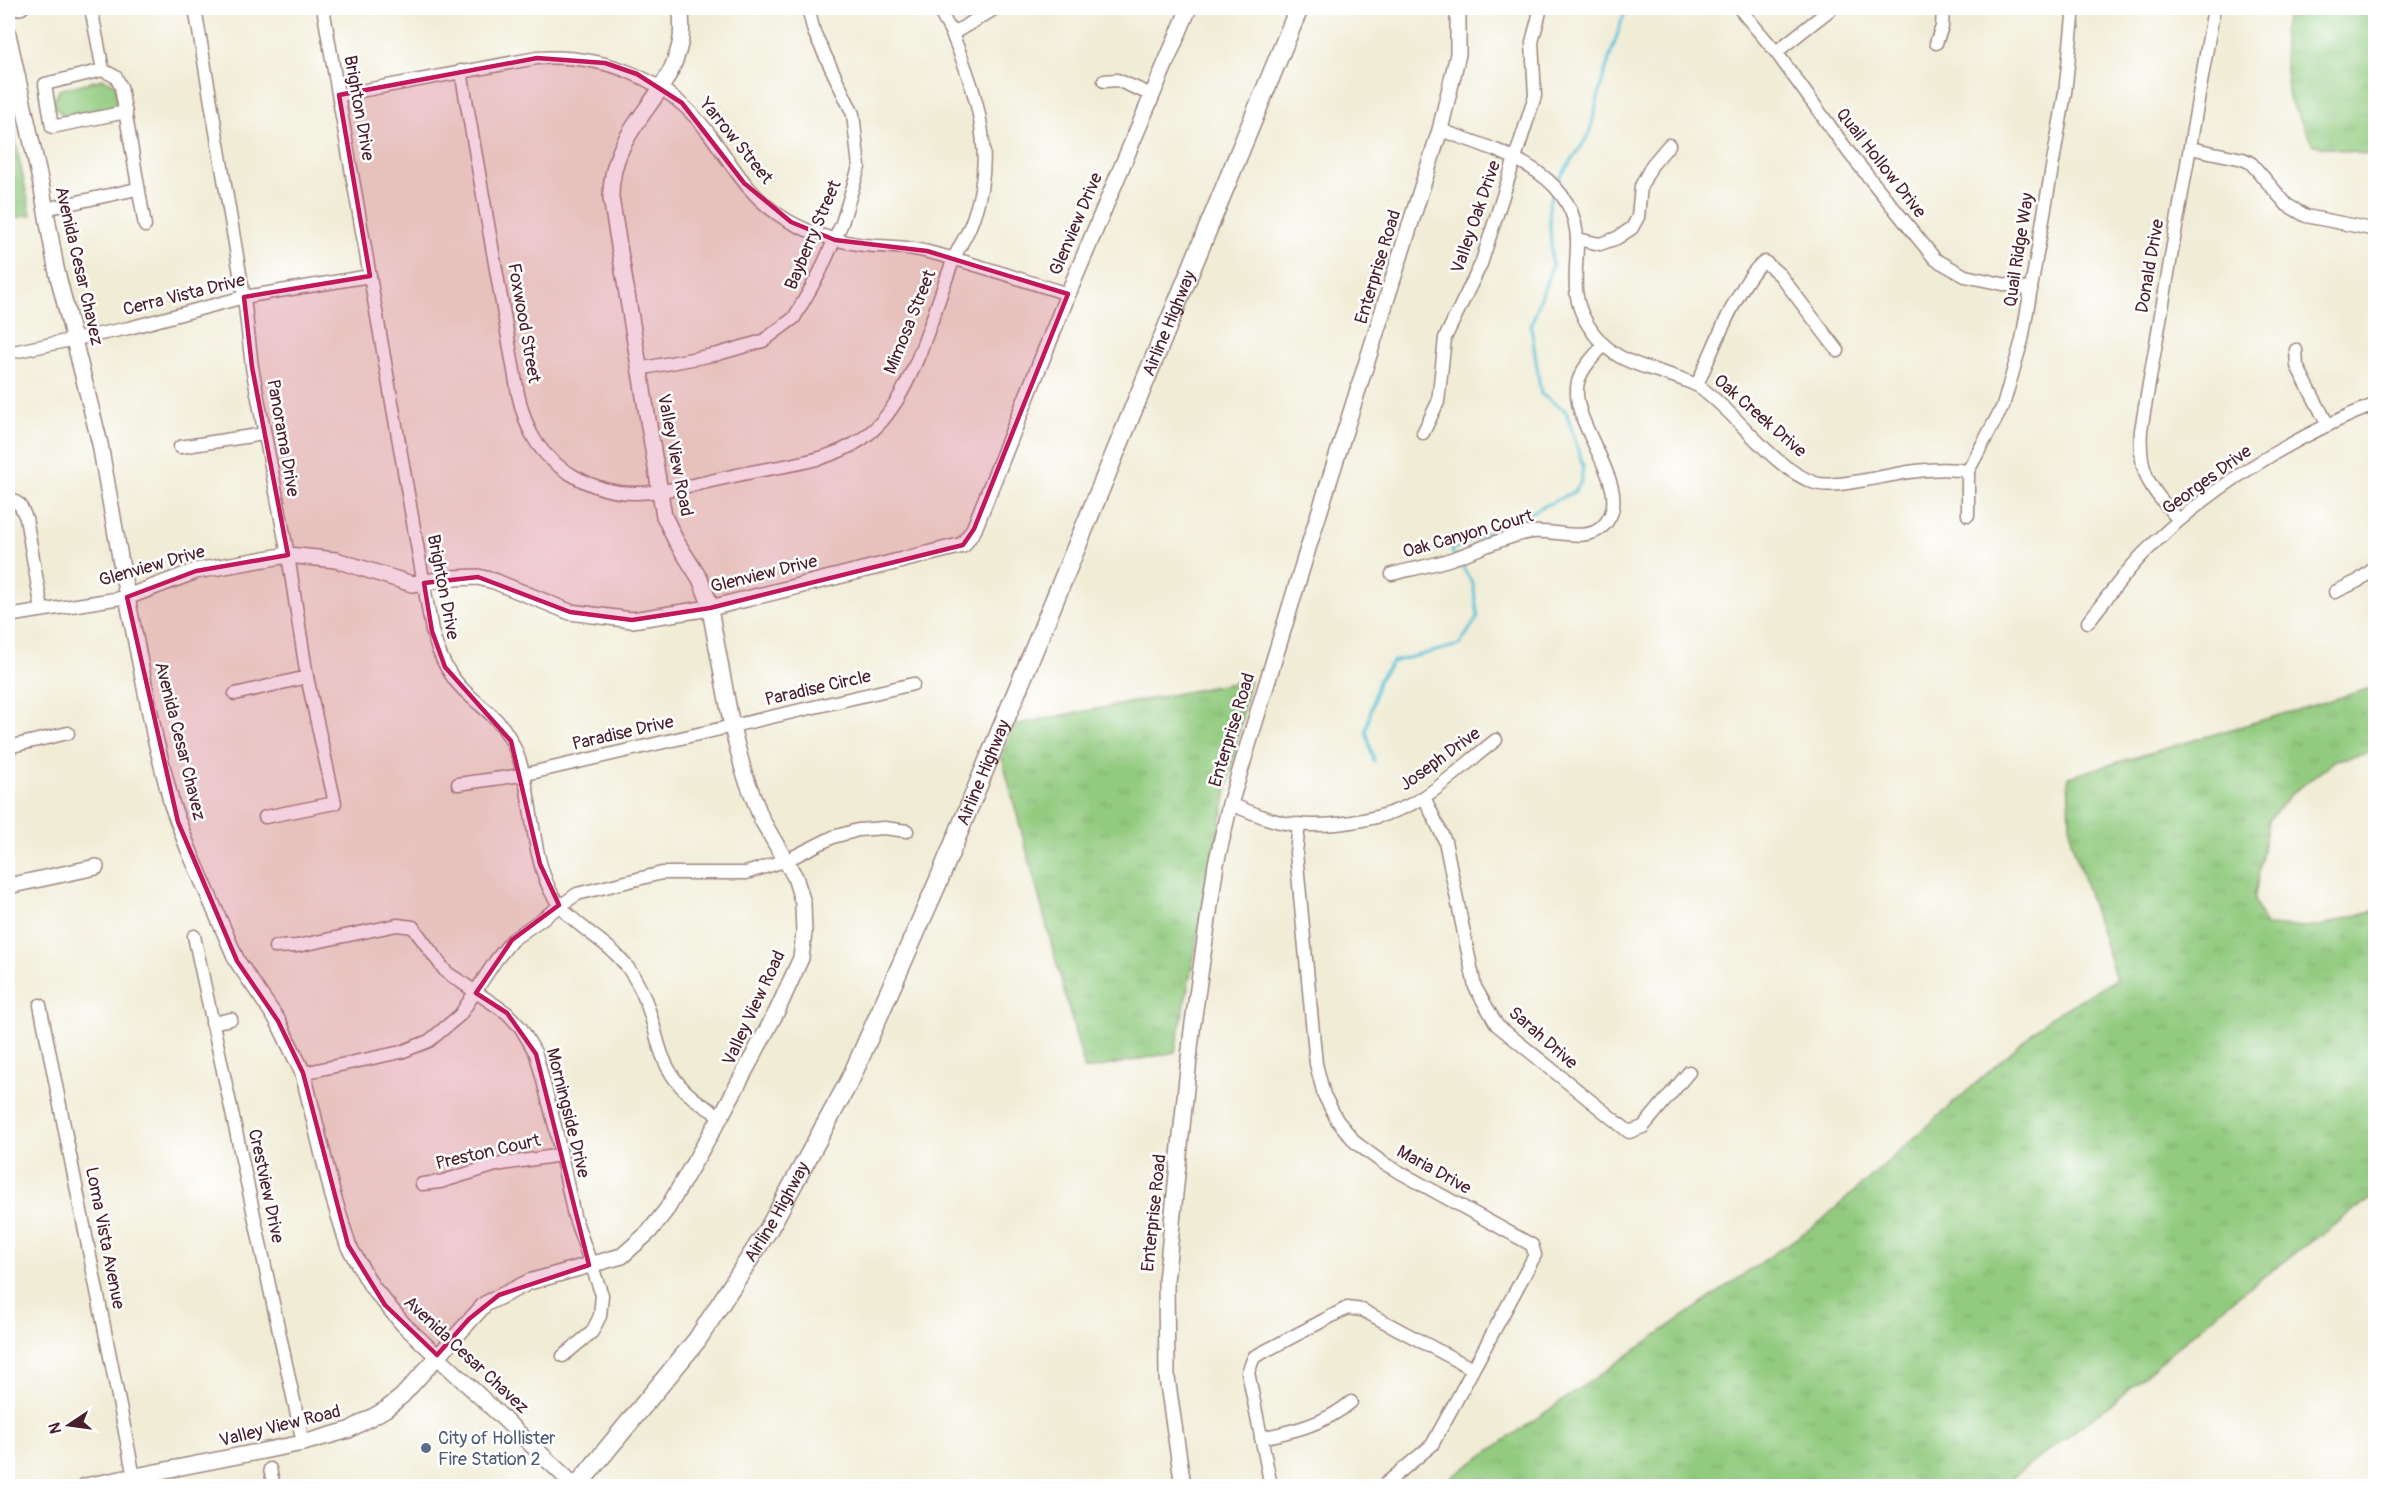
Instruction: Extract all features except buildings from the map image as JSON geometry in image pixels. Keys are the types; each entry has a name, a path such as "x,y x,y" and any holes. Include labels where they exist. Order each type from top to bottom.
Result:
{"main road":[{"name":"Airline Highway","path":"576,1486 664,1383 703,1331 768,1230 850,1080 938,882 1299,8"}],"street":[{"path":"8,10 22,8"},
{"path":"91,8 103,70"},
{"name":"Panorama Drive","path":"195,8 244,297 264,434 288,555 307,677 335,803 265,817"},
{"name":"Brighton Drive","path":"323,8 432,631 445,667 462,689 507,734 522,775 540,864 559,905 627,967 645,998 657,1047 668,1071 691,1097 721,1116"},
{"name":"Valley View Road","path":"85,1486 303,1443 349,1430 386,1409 402,1396 469,1319 499,1295 529,1282 622,1256 649,1232 667,1209 721,1116 777,1011 801,958 804,933 802,903 787,860 762,820 752,796 732,727 710,608 700,579 669,527 659,491 614,222 610,183 621,145 660,87 680,45 681,8"},
{"name":"Bayberry Street","path":"639,369 742,348 777,332 794,318 806,300 835,240 860,167 858,137 854,114 814,32 808,8"},
{"name":"Mimosa Street","path":"659,491 830,455 856,443 871,432 886,416 903,388 924,342 953,260 975,213 981,184 984,147 982,125 952,34 938,8"},
{"path":"952,34 996,8"},
{"name":"Glenview Drive","path":"8,616 127,597 196,571 288,555 336,560 412,584 451,578 478,578 494,581 570,612 607,618 652,618 710,608 963,545 974,529 1068,294 1189,8"},
{"name":"Enterprise Road","path":"1183,1486 1167,1378 1166,1281 1191,1030 1213,880 1230,804 1306,554 1440,130 1458,54 1458,8"},
{"name":"Valley Oak Drive","path":"1423,434 1438,402 1443,351 1449,326 1481,264 1535,96 1532,42 1541,8"},
{"name":"Quail Hollow Drive","path":"1739,8 1776,52 1850,154 1935,259 1965,276 2031,290"},
{"path":"1776,52 1832,8"},
{"path":"1936,43 1942,27 1943,8"},
{"name":"Quail Ridge Way","path":"1968,471 2003,406 2022,340 2065,93 2074,8"},
{"name":"Donald Drive","path":"2179,520 2146,479 2140,445 2147,384 2214,8"},
{"name":"Avenida Cesar Chavez","path":"8,34 56,268 76,341 115,519 127,597 155,738 172,805 188,848 237,962 278,1021 303,1073 333,1196 348,1245 385,1305 576,1486"},
{"name":"Yarrow Street","path":"339,95 501,62 562,56 605,63 631,71 660,87 696,118 737,174 766,206 791,222 835,240 927,251 1068,294"},
{"path":"126,112 52,127 45,84 103,70 116,77 121,87 126,112 137,189 145,226"},
{"name":"Foxwood Street","path":"461,71 518,394 530,432 550,458 581,480 622,492 659,491"},
{"path":"1104,81 1117,80 1152,95"},
{"name":"Oak Creek Drive","path":"1440,130 1515,160 1540,173 1560,189 1573,213 1577,239 1576,299 1589,328 1614,354 1639,367 1697,385 1783,466 1816,483 1840,483 1912,471 1950,468 1968,471"},
{"path":"1577,239 1600,244 1617,238 1632,228 1638,217 1641,186 1647,173 1669,145"},
{"path":"2190,148 2243,159 2251,164 2287,205 2306,216 2376,230"},
{"path":"45,209 137,189"},
{"path":"1697,385 1732,307 1747,280 1760,264 1765,262 1780,275 1838,351"},
{"name":"Cerra Vista Drive","path":"8,353 76,341 244,297 370,276"},
{"name":"Oak Canyon Court","path":"1392,574 1452,559 1532,532 1591,533 1602,527 1611,515 1615,491 1584,422 1577,393 1581,374 1604,345"},
{"path":"2296,350 2297,366 2328,425"},
{"name":"Georges Drive","path":"2088,622 2141,556 2179,520 2210,496 2256,466 2328,425 2376,404"},
{"path":"180,447 264,434"},
{"path":"1968,471 1968,515"},
{"path":"8,497 20,506 26,518 42,610"},
{"path":"2335,592 2358,581 2376,567"},
{"path":"235,694 307,677"},
{"name":"Paradise Circle","path":"732,727 913,684"},
{"name":"Paradise Drive","path":"458,784 522,775 732,727"},
{"path":"8,747 68,734"},
{"name":"Joseph Drive","path":"1230,804 1289,824 1319,824 1370,818 1406,806 1424,797 1496,740"},
{"name":"Sarah Drive","path":"1424,797 1445,841 1475,987 1497,1026 1629,1131 1643,1127 1689,1072"},
{"name":"Maria Drive","path":"1299,824 1296,853 1316,1064 1324,1095 1337,1120 1356,1143 1383,1163 1532,1245 1535,1255 1432,1445 1383,1486"},
{"path":"303,1073 417,1047 446,1029 476,993 496,960 512,940 559,905 588,890 675,872 746,873 787,860 817,843 858,830 884,828 906,831"},
{"path":"8,886 96,867"},
{"name":"Morningside Drive","path":"275,947 297,946 408,925 418,931 446,972 507,1014 531,1041 542,1072 574,1216 589,1265 602,1295 600,1316 582,1343 563,1356"},
{"name":"Crestview Drive","path":"194,936 303,1443"},
{"name":"Loma Vista Avenue","path":"40,1005 134,1477"},
{"path":"212,1023 231,1019"},
{"name":"Preston Court","path":"422,1184 440,1182 496,1165 561,1155"},
{"path":"1271,1486 1248,1372 1254,1357 1347,1308 1362,1310 1473,1369"},
{"path":"1261,1438 1333,1417 1351,1402"},
{"path":"270,1469 274,1486"}],"highlighted area":[{"path":"537,58 605,63 637,74 682,103 744,183 791,222 835,240 927,251 1068,294 974,529 963,545 710,608 632,620 570,612 478,577 424,583 432,631 445,667 511,741 540,864 559,905 512,940 476,993 507,1013 536,1054 589,1265 499,1295 469,1319 437,1355 385,1305 348,1245 303,1073 278,1021 237,961 178,822 127,597 196,571 288,555 252,367 244,297 370,276 339,95"}],"green space":[{"path":"2293,8 2375,8 2375,156 2314,145 2289,99 2282,30"},
{"path":"103,79 116,85 117,102 111,107 64,116 56,108 54,101 59,90"},
{"path":"8,107 31,215 8,219"},
{"path":"1249,680 1175,1052 1085,1070 1002,758 1013,725"},
{"path":"2375,687 2375,752 2336,760 2289,796 2268,821 2254,901 2266,926 2317,927 2375,910 2375,1195 2237,1296 2115,1401 2001,1486 1439,1486 1821,1221 2049,1018 2116,979 2071,840 2068,777"}],"waterway":[{"path":"1556,183 1589,135 1603,78 1626,8"},
{"path":"1454,555 1451,550 1574,492 1581,482 1583,466 1566,411 1541,394 1531,326 1552,266 1549,203 1553,192"},
{"path":"1374,761 1366,731 1378,681 1392,662 1459,645 1478,617 1473,584 1458,560"}],"place":[{"name":"City of Hollister Fire Station 2","path":"426,1448"}]}
